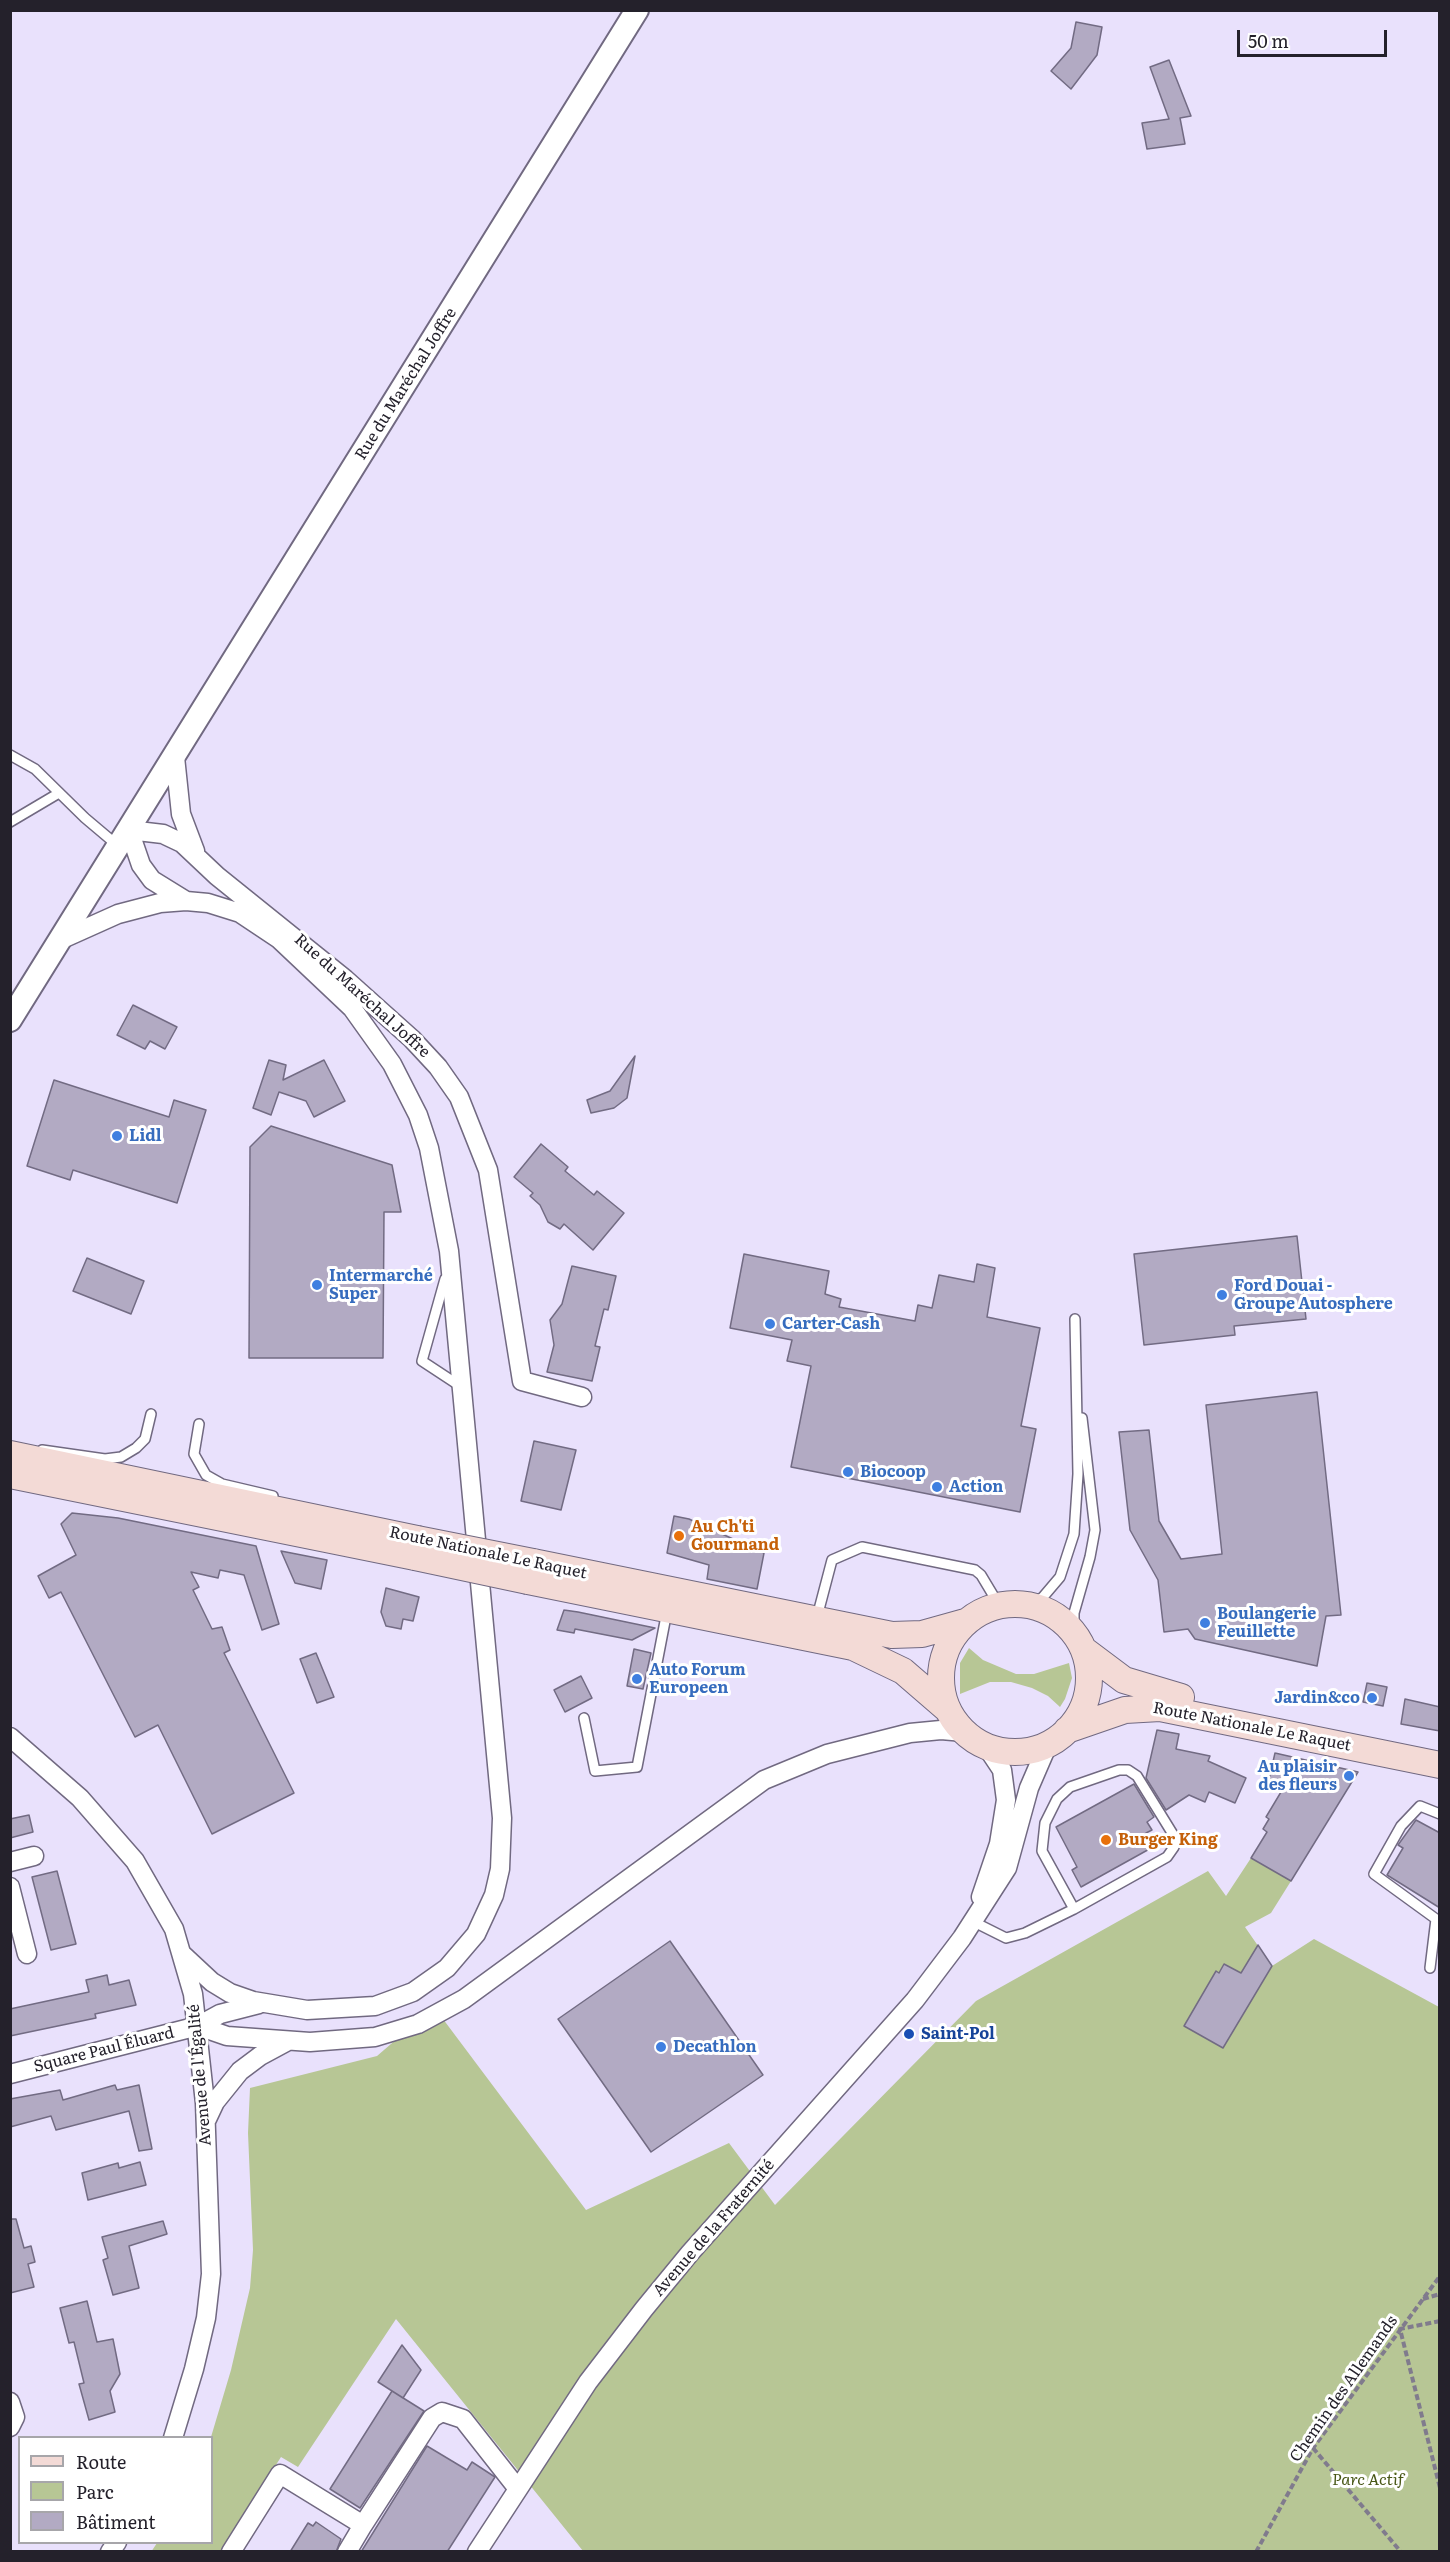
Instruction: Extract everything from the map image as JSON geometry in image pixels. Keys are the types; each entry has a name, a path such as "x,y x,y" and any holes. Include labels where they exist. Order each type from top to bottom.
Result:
{"main road":[{"name":"Route Nationale Le Raquet","path":"13,1465 669,1600 866,1652 914,1678 947,1709"},
{"name":"Route Nationale Le Raquet","path":"669,1600 816,1620 901,1636 922,1634 965,1622"},
{"path":"999,1605 1031,1605 1055,1615 1079,1641 1089,1675 1087,1693 1082,1709 1057,1737 1022,1752 1004,1751 986,1746 964,1732 947,1709 941,1691 942,1663 948,1645 965,1622 999,1605"},
{"name":"Route Nationale Le Raquet","path":"1079,1641 1119,1677 1160,1693 1440,1750"},
{"name":"Route Nationale Le Raquet","path":"1057,1737 1125,1710 1160,1708 1440,1766"}],"street":[{"name":"Rue du Maréchal Joffre","path":"10,1020 637,10"},
{"name":"Rue du Maréchal Joffre","path":"175,757 183,825 193,848 203,862"},
{"name":"Rue du Maréchal Joffre","path":"124,838 170,836 381,1010 425,1052 448,1080 464,1107 488,1170 522,1381 582,1397"},
{"path":"124,838 152,880 186,901"},
{"path":"60,940 118,914 160,903 186,901 230,909 263,927 330,986 367,1027 392,1065 423,1128 438,1183 449,1251 502,1818 500,1869 494,1895 476,1935 436,1978 413,1992 360,2009 307,2010 264,2004 223,1989 203,1975 183,1955"},
{"path":"198,2026 227,2036 287,2042 375,2037 396,2033 436,2016 464,1999 749,1789 777,1773 827,1754 910,1733 940,1730 964,1732"},
{"name":"Avenue de l'Égalité","path":"10,1737 80,1798 124,1846 153,1888 174,1929 183,1955 198,2026 206,2121 210,2292 194,2368 173,2436"},
{"name":"Avenue de la Fraternité","path":"477,2552 588,2382 659,2289 915,2000 972,1921 1007,1868 1029,1788 1057,1737"},
{"name":"Avenue de la Fraternité","path":"972,1921 999,1844 1006,1800 1002,1770 986,1746"},
{"path":"10,1862 34,1856"},
{"path":"10,1887 27,1954"},
{"name":"Square Paul Éluard","path":"10,2074 198,2026 232,2010 264,2004"},
{"path":"206,2121 215,2102 240,2071 260,2056 287,2042"},
{"path":"10,2402 15,2417 10,2427"},
{"path":"347,2552 432,2418 442,2412 463,2419 518,2489"},
{"path":"231,2552 280,2474 363,2525"}],"lane":[{"path":"10,755 35,769 59,793 124,838"},
{"path":"10,822 59,793"},
{"path":"449,1251 444,1286 422,1361 449,1376 462,1388"},
{"path":"1031,1605 1043,1597 1060,1577 1074,1534 1078,1483 1074,1319"},
{"path":"1077,1392 1087,1448 1095,1530 1074,1613 1079,1641"},
{"path":"13,1465 44,1450 105,1459 121,1456 136,1448 145,1438 151,1414"},
{"path":"199,1424 194,1454 206,1475 222,1484 279,1497"},
{"path":"378,1520 411,1547"},
{"path":"816,1620 832,1560 862,1547 975,1570 981,1575 999,1605"},
{"path":"584,1718 595,1772 637,1767 669,1600"},
{"path":"972,1921 1006,1938 1025,1933 1074,1909 1162,1861 1174,1847 1172,1831 1137,1776 1128,1770 1119,1770 1071,1787 1051,1808 1041,1835 1042,1851 1074,1909"},
{"path":"1430,1968 1436,1919 1374,1874 1401,1826 1420,1806 1440,1814"}],"path":[{"name":"Chemin des Allemands","path":"1256,2552 1313,2448 1440,2276"},
{"path":"1422,2300 1440,2294"},
{"path":"1440,2321 1400,2329 1440,2488"},
{"path":"1313,2448 1401,2552"}],"green space":[{"path":"969,1648 983,1660 1016,1674 1034,1674 1069,1663 1072,1678 1065,1699 1060,1707 1048,1696 1032,1688 1011,1682 990,1682 960,1694 960,1663"},
{"name":"Parc Actif","path":"1251,1858 1291,1881 1271,1913 1245,1927 1272,1966 1314,1939 1439,2007 1439,2551 583,2551 396,2319 298,2467 281,2457 221,2551 151,2552 156,2544 213,2544 211,2436 231,2370 250,2288 253,2250 248,2133 250,2088 377,2056 434,2007 586,2210 729,2143 775,2205 976,2001 1208,1871 1226,1896"}],"building":[{"path":"1076,22 1102,27 1097,55 1071,89 1051,71 1071,48"},
{"path":"1169,60 1191,116 1180,118 1185,144 1147,149 1142,123 1169,119 1150,67"},
{"path":"133,1005 177,1027 165,1049 150,1041 145,1049 117,1035"},
{"path":"635,1056 627,1098 614,1108 591,1113 587,1100 610,1091"},
{"path":"269,1060 286,1065 283,1080 324,1060 345,1101 314,1117 306,1101 279,1092 271,1115 253,1108"},
{"name":"Lidl","path":"54,1080 169,1117 174,1100 206,1110 177,1203 73,1170 70,1180 27,1166"},
{"name":"Intermarché Super","path":"271,1126 392,1165 401,1212 384,1212 383,1358 249,1358 250,1147"},
{"path":"541,1144 568,1167 565,1171 594,1195 597,1191 624,1213 593,1250 564,1224 560,1229 548,1222 540,1205 530,1196 533,1193 514,1177"},
{"path":"1297,1236 1306,1319 1234,1326 1235,1335 1144,1345 1134,1254"},
{"path":"744,1254 829,1271 825,1294 841,1299 839,1307 915,1321 918,1305 932,1308 939,1275 974,1282 977,1264 995,1268 987,1317 1040,1328 1021,1426 1036,1429 1020,1512 791,1467 811,1366 787,1361 792,1340 730,1328"},
{"path":"87,1258 144,1281 131,1314 73,1291"},
{"path":"572,1266 616,1276 608,1310 604,1309 595,1346 600,1347 592,1381 547,1372 554,1345 550,1320 562,1304"},
{"path":"1317,1392 1341,1615 1326,1616 1317,1666 1195,1639 1188,1629 1164,1632 1158,1580 1130,1530 1119,1432 1149,1430 1159,1521 1181,1559 1222,1554 1206,1405"},
{"path":"534,1441 576,1450 561,1510 521,1501"},
{"path":"72,1513 118,1518 256,1546 279,1624 262,1630 244,1575 220,1570 218,1578 191,1572 199,1587 193,1590 212,1629 222,1627 230,1650 224,1653 294,1793 212,1834 158,1725 135,1737 61,1592 49,1598 38,1576 76,1555 61,1524"},
{"path":"674,1516 689,1519 764,1553 757,1589 707,1579 709,1565 667,1553"},
{"path":"281,1551 327,1560 321,1589 295,1583"},
{"path":"386,1588 419,1597 413,1621 403,1619 401,1629 386,1626 381,1612"},
{"path":"564,1610 655,1628 632,1640 575,1629 574,1633 557,1630"},
{"path":"634,1649 651,1653 643,1689 627,1686"},
{"path":"316,1653 334,1697 317,1703 300,1659"},
{"path":"581,1676 592,1698 565,1712 554,1690"},
{"path":"1367,1683 1387,1687 1383,1706 1363,1702"},
{"path":"1405,1699 1440,1707 1440,1731 1401,1724"},
{"path":"1157,1730 1179,1734 1176,1749 1210,1756 1208,1761 1246,1778 1235,1803 1209,1792 1205,1802 1189,1795 1166,1810 1146,1778"},
{"path":"1275,1753 1358,1772 1291,1881 1251,1858 1267,1832 1263,1829 1269,1819 1266,1817 1287,1782 1269,1779"},
{"name":"Burger King","path":"1134,1784 1154,1817 1147,1822 1152,1830 1146,1833 1153,1847 1081,1887 1072,1870 1077,1867 1056,1827"},
{"path":"29,1815 33,1832 10,1838 10,1819"},
{"path":"1416,1820 1440,1833 1440,1908 1387,1875 1403,1848 1398,1845"},
{"path":"57,1871 76,1944 51,1950 32,1877"},
{"name":"Decathlon","path":"670,1941 763,2075 651,2152 558,2019"},
{"path":"1258,1945 1272,1966 1223,2048 1184,2026 1216,1971 1219,1973 1224,1964 1241,1973"},
{"path":"107,1975 109,1985 129,1980 136,2005 95,2014 96,2018 10,2036 10,2009 89,1992 86,1980"},
{"path":"115,2085 117,2090 139,2085 152,2149 139,2151 129,2111 56,2130 51,2116 10,2127 10,2099 60,2090 63,2100"},
{"path":"140,2162 146,2185 88,2200 82,2173 118,2163 119,2168"},
{"path":"10,2219 16,2219 24,2248 31,2246 35,2262 28,2264 34,2287 10,2293"},
{"path":"163,2221 167,2234 129,2246 139,2288 113,2295 103,2260 108,2258 102,2237"},
{"path":"87,2301 97,2342 113,2339 120,2374 110,2391 115,2412 89,2420 79,2384 84,2383 74,2342 69,2343 60,2308"},
{"path":"402,2345 421,2370 403,2398 378,2382"},
{"path":"392,2391 424,2411 360,2508 330,2489"},
{"path":"427,2446 467,2470 472,2462 495,2477 447,2552 361,2552"},
{"path":"316,2522 341,2539 336,2552 290,2552 308,2523 313,2526"}],"place":[{"name":"Lidl","path":"117,1136"},
{"name":"Intermarché Super","path":"317,1285"},
{"name":"Ford Douai - Groupe Autosphere","path":"1222,1295"},
{"name":"Carter-Cash","path":"770,1324"},
{"name":"Biocoop","path":"848,1472"},
{"name":"Action","path":"937,1487"},
{"name":"Au Ch'ti Gourmand","path":"679,1536"},
{"name":"Boulangerie Feuillette","path":"1205,1623"},
{"name":"Auto Forum Europeen","path":"637,1679"},
{"name":"Jardin&co","path":"1372,1698"},
{"name":"Au plaisir des fleurs","path":"1349,1776"},
{"name":"Burger King","path":"1106,1840"},
{"name":"Saint-Pol","path":"909,2034"},
{"name":"Decathlon","path":"661,2047"}]}
